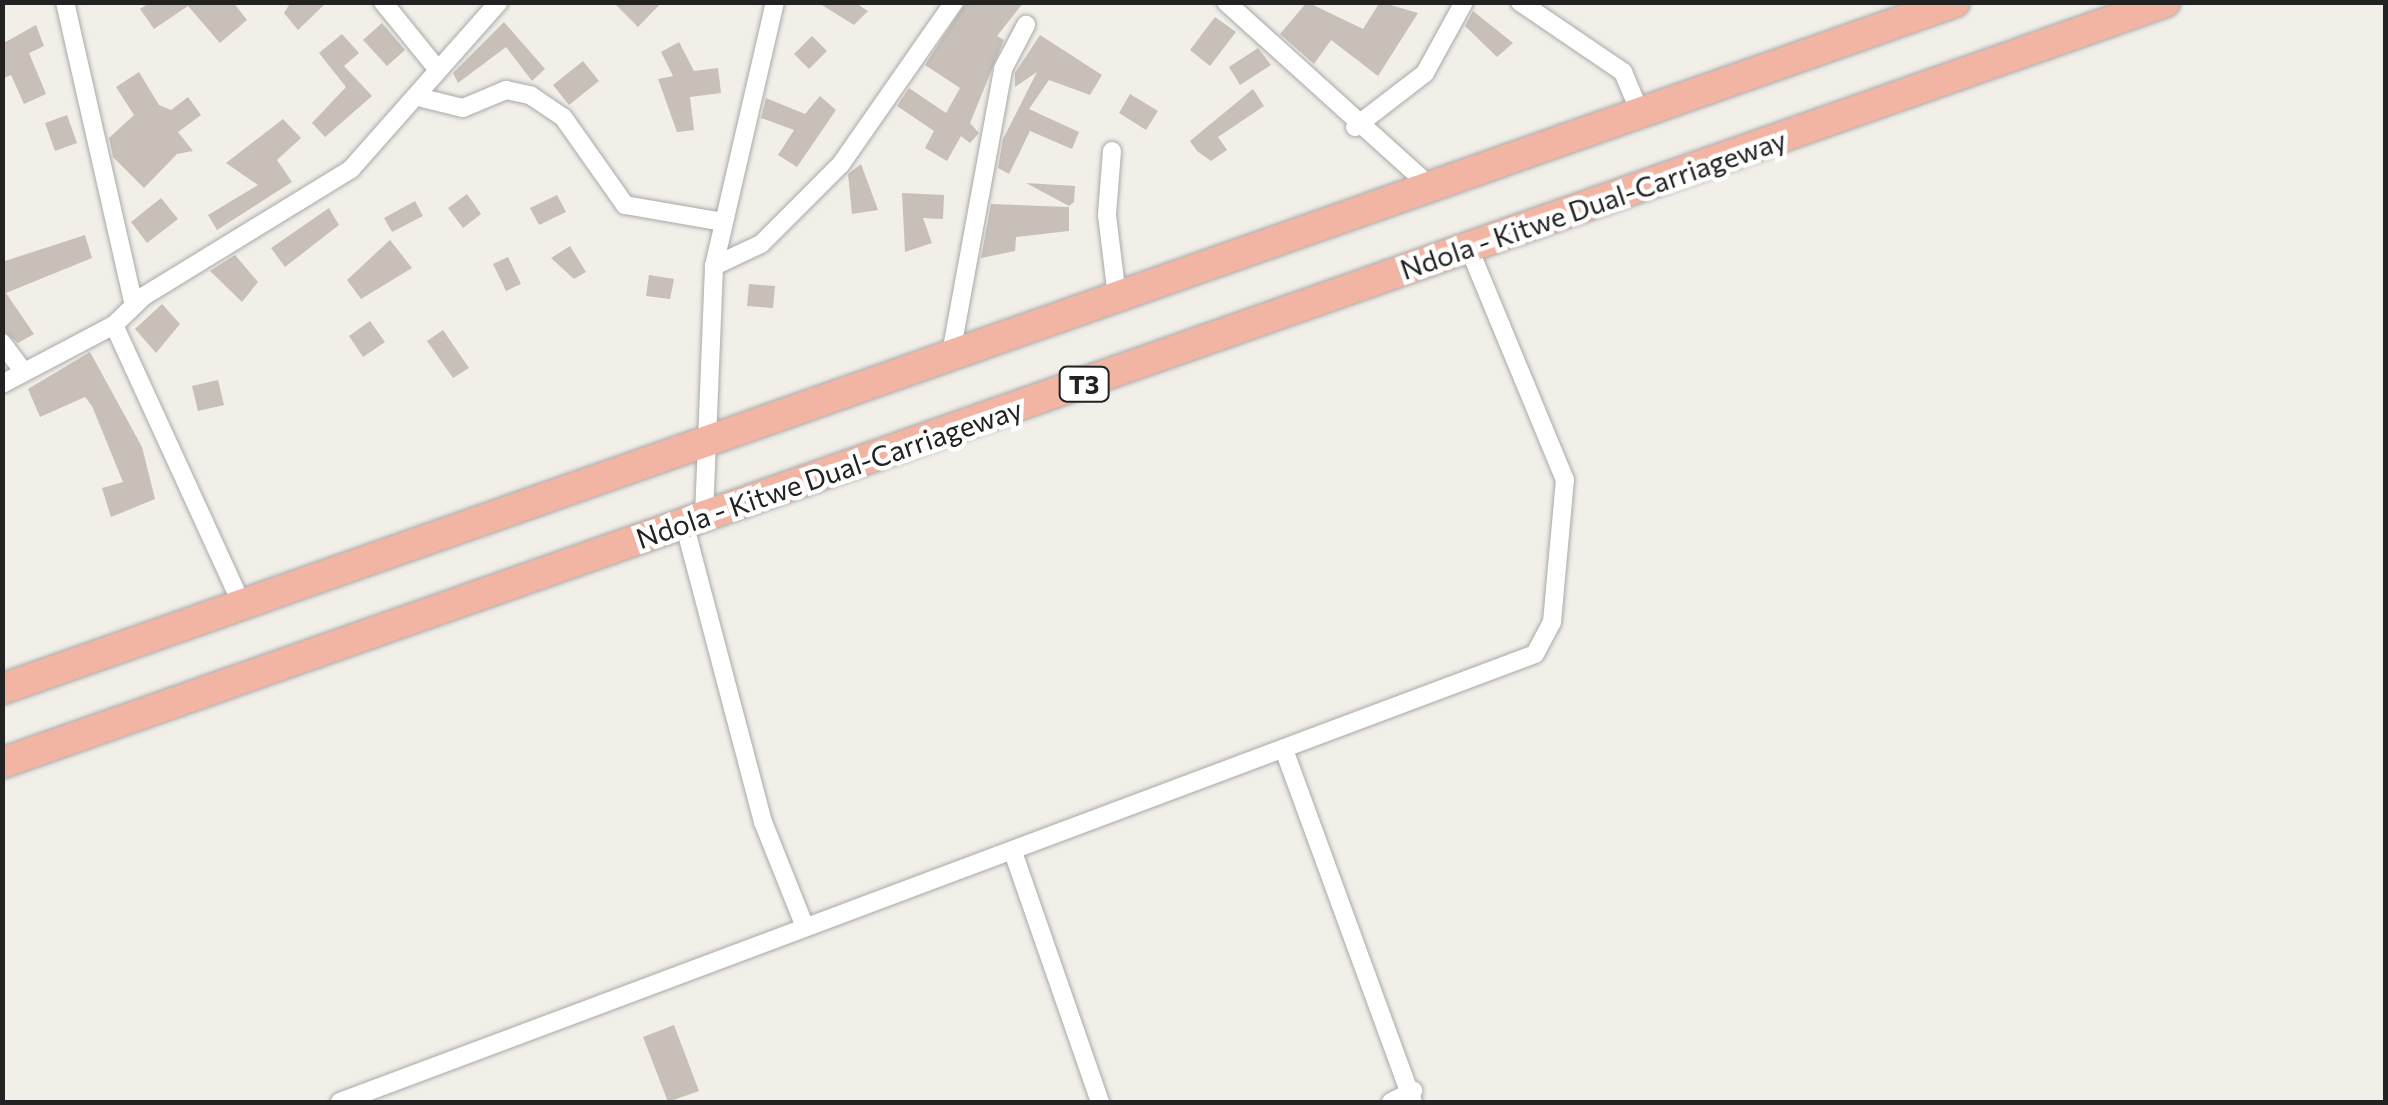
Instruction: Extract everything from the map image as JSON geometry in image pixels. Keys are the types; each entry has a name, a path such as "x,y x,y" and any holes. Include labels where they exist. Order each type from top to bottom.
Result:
{"highway":[{"path":"2,689 952,348 1118,296 1426,183 1954,2"},
{"name":"Ndola - Kitwe Dual-Carriageway","path":"2,763 2165,2"}],"street":[{"path":"65,2 134,305"},
{"path":"383,2 434,65"},
{"path":"2,384 114,324 134,305 324,189 422,98 434,65 498,2"},
{"path":"714,266 761,244 841,164 954,2"},
{"path":"1226,2 1356,127 1426,183"},
{"path":"1356,127 1425,73 1464,2"},
{"path":"1520,2 1623,72 1639,110"},
{"path":"774,3 714,266 694,519 763,822 805,926"},
{"path":"952,348 1004,69 1026,24"},
{"path":"422,98 463,108 506,90 530,95 563,116 626,205 723,222"},
{"path":"1112,151 1107,216 1118,296"},
{"path":"340,1102 805,926 1286,754 1536,654 1552,622 1565,480 1469,248"},
{"path":"114,324 241,602"},
{"path":"2,344 23,371"},
{"path":"1286,754 1413,1097 1391,1102"},
{"path":"1013,852 1100,1102"}],"building":[{"path":"151,2 233,2 247,20 220,43 188,6 154,29 140,9"},
{"path":"291,2 327,2 298,30 284,13"},
{"path":"613,2 662,2 638,27"},
{"path":"817,2 854,2 868,11 854,25"},
{"path":"966,2 1024,2 997,36 1004,40 970,123 979,133 970,143 961,136 947,161 925,148 934,131 897,106 909,88 946,113 960,88 925,65"},
{"path":"1307,2 1363,29 1380,2 1418,13 1378,76 1331,40 1314,64 1280,34"},
{"path":"1473,11 1513,43 1497,57 1465,26"},
{"path":"1215,17 1236,32 1210,66 1190,50"},
{"path":"504,22 545,69 532,81 506,47 458,83 453,73"},
{"path":"382,23 405,50 387,66 363,40"},
{"path":"36,25 44,46 29,53 46,94 24,104 11,75 2,79 2,44"},
{"path":"342,34 359,53 344,66 372,96 325,137 312,123 346,87 319,53"},
{"path":"1040,35 1102,75 1090,95 1049,80 1029,109 1079,132 1072,149 1030,131 1009,174 998,168 1003,139 1037,72 1015,87 1015,73"},
{"path":"812,36 827,51 809,69 794,54"},
{"path":"679,42 694,71 718,68 721,93 690,97 694,130 677,132 658,79 673,76 661,52"},
{"path":"1258,48 1271,65 1240,85 1229,67"},
{"path":"583,61 599,81 569,105 553,85"},
{"path":"139,72 159,105 171,110 188,97 201,115 178,132 193,151 177,154 144,188 113,157 109,138 134,115 116,87"},
{"path":"1253,89 1264,106 1218,137 1227,150 1211,161 1197,151 1190,141"},
{"path":"1130,94 1158,111 1146,130 1119,113"},
{"path":"820,96 836,110 797,167 778,155 794,130 761,118 766,98 805,114"},
{"path":"67,115 77,143 55,151 45,123"},
{"path":"283,119 301,138 277,160 292,182 217,230 208,215 258,185 226,163"},
{"path":"861,164 878,210 852,214 848,174"},
{"path":"1026,183 1075,186 1074,202 1069,206"},
{"path":"902,193 944,195 943,219 923,218 932,243 905,252"},
{"path":"467,194 481,214 463,228 448,208"},
{"path":"557,195 566,212 539,225 530,208"},
{"path":"161,198 178,219 147,243 131,222"},
{"path":"415,201 423,216 392,232 384,218"},
{"path":"991,204 1069,207 1069,231 1016,237 1015,251 981,258"},
{"path":"329,208 339,225 285,267 271,248"},
{"path":"85,235 92,258 6,293 34,334 18,343 2,330 2,262"},
{"path":"390,240 412,268 361,299 347,280"},
{"path":"570,246 586,272 574,279 551,258"},
{"path":"235,255 258,282 242,302 210,271"},
{"path":"508,257 521,284 506,291 493,264"},
{"path":"649,275 674,279 670,299 646,296"},
{"path":"749,284 775,286 773,308 747,306"},
{"path":"162,304 180,324 156,353 135,329"},
{"path":"370,321 385,342 363,357 349,336"},
{"path":"443,330 469,368 453,378 427,341"},
{"path":"90,352 142,447 155,499 111,517 102,488 123,482 92,406 85,397 40,417 28,389"},
{"path":"218,380 224,405 198,411 192,386"},
{"path":"674,1025 699,1091 668,1102 643,1037"}]}
